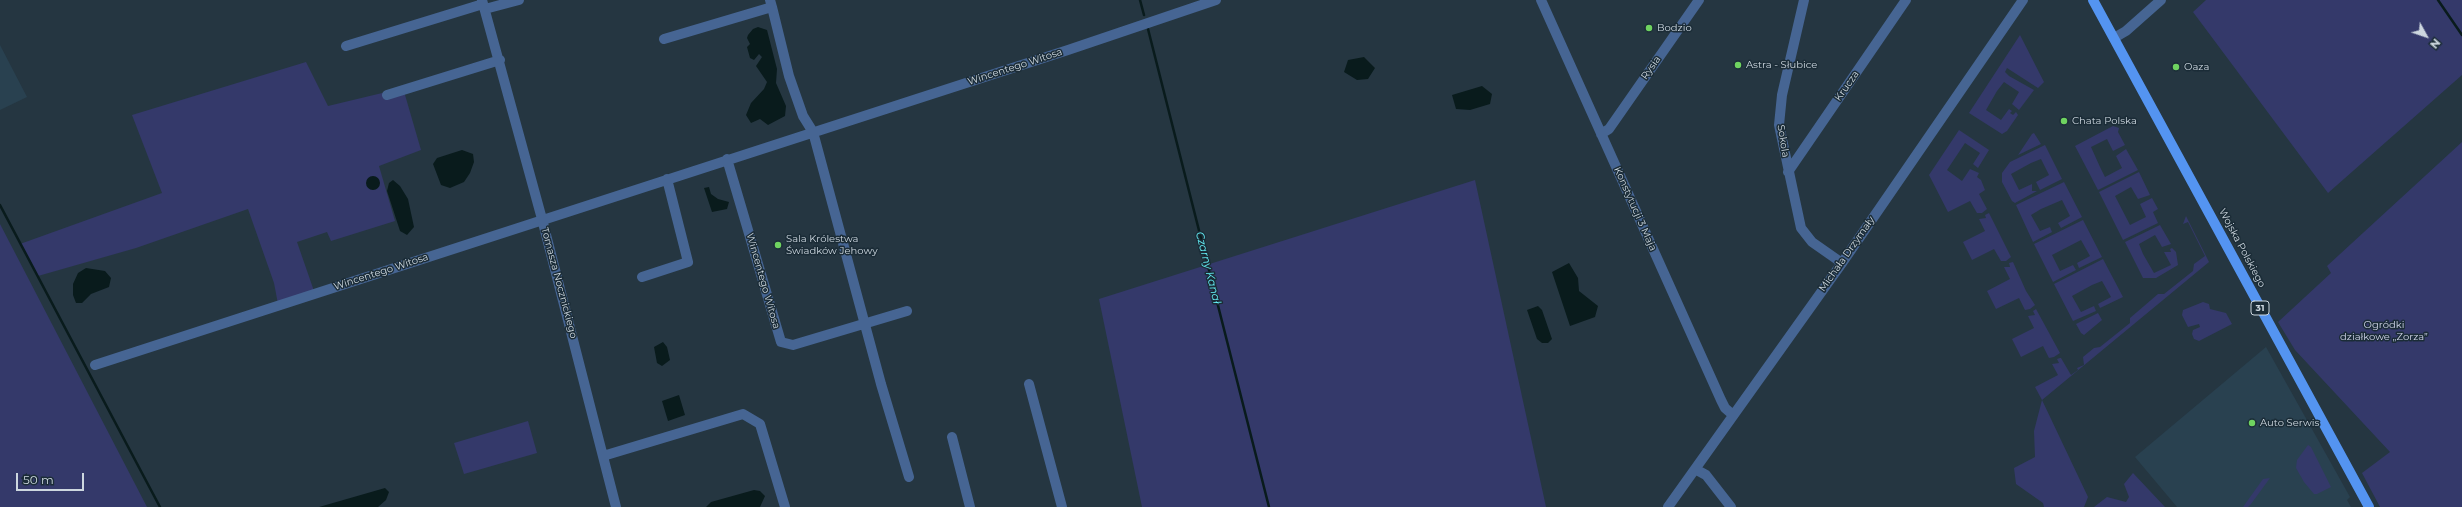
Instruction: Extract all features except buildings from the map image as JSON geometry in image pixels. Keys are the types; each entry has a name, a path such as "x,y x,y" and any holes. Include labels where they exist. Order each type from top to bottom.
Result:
{"main road":[{"name":"Wojska Polskiego","path":"2093,0 2369,507"}],"street":[{"path":"346,46 483,5 519,0"},
{"name":"Wincentego Witosa","path":"95,365 1216,0"},
{"name":"Konstytucji 3 Maja","path":"1541,0 1721,400 1725,408 1733,415"},
{"name":"Rysia","path":"1601,134 1609,129 1699,0"},
{"name":"Sokola","path":"1804,0 1782,95 1779,125 1801,228 1812,242 1842,263"},
{"name":"Krucza","path":"1788,172 1906,0"},
{"name":"Michała Drzymały","path":"1668,507 1842,263 2023,0"},
{"path":"2114,38 2126,31 2161,0"},
{"path":"664,39 771,3 789,76 803,116 813,132 864,324 909,477"},
{"name":"Tomasza Nocznickiego","path":"483,5 500,60 616,507"},
{"path":"387,95 500,60"},
{"name":"Wincentego Witosa","path":"727,160 781,342 793,345 907,311"},
{"path":"642,277 688,262 667,179"},
{"path":"1029,384 1062,507"},
{"path":"603,456 743,414 760,424 785,507"},
{"path":"952,437 970,507"},
{"path":"1695,469 1706,475 1731,507"}],"shaded area":[{"path":"758,27 767,30 777,69 776,83 786,106 785,116 768,125 760,119 751,123 746,115 751,103 764,89 767,82 756,66 762,57 759,54 754,60 750,58 747,47 750,44 747,38 748,35 753,29"},
{"path":"0,45 27,97 0,110"},
{"path":"1364,57 1375,68 1368,79 1357,80 1344,72 1348,60"},
{"path":"1482,86 1492,94 1490,104 1470,110 1456,109 1452,95"},
{"path":"462,150 473,154 474,162 470,173 464,182 450,188 441,185 433,164 437,158"},
{"path":"370,176 376,176 380,180 380,186 376,190 370,190 366,186 366,180"},
{"path":"393,180 400,186 408,199 414,227 407,235 400,231 387,191 389,183"},
{"path":"709,187 711,194 718,199 729,202 727,209 712,212 704,188"},
{"path":"1569,263 1578,278 1579,291 1598,306 1595,317 1570,326 1552,272"},
{"path":"86,268 105,271 111,278 109,287 91,294 82,303 76,303 73,295 73,284 78,273"},
{"path":"1538,306 1542,310 1552,339 1548,343 1542,343 1537,339 1527,310"},
{"path":"663,342 667,347 670,360 662,366 657,363 654,347"},
{"path":"2266,347 2350,497 2347,500 2351,507 2177,507 2135,457"},
{"path":"679,395 685,415 668,421 662,401"},
{"path":"385,488 389,492 386,500 378,507 319,507"},
{"path":"754,490 760,491 765,496 760,507 706,507 711,502"}],"green space":[{"path":"2206,0 2462,0 2462,75 2328,193 2193,12"},
{"path":"2020,35 2044,82 2038,88 2007,68 2005,72 2009,76 2034,90 2019,110 2012,104 2019,92 2004,82 1997,91 1986,110 2001,120 2009,109 2012,111 2010,113 2013,115 2016,112 2018,115 2007,131 2002,134 1969,113"},
{"path":"306,62 328,106 403,88 421,150 379,166 395,221 331,241 327,232 297,242 314,291 278,304 274,283 248,209 136,248 38,276 20,244 162,193 132,115"},
{"path":"2113,126 2119,128 2118,132 2125,145 2113,151 2107,139 2091,147 2105,177 2122,168 2116,156 2126,149 2138,170 2098,190 2075,146"},
{"path":"1959,130 1989,150 1978,168 1973,164 1980,153 1965,143 1947,170 1962,181 1970,169 1979,173 1977,177 1981,180 1985,190 1979,194 1987,209 1982,213 1977,213 1970,201 1948,212 1929,175"},
{"path":"2034,133 2041,144 2018,155 2032,134"},
{"name":"Ogródki działkowe „Zorza”","path":"2462,142 2462,507 2380,507 2362,473 2390,452 2295,350 2278,322 2331,273 2327,266"},
{"path":"2045,145 2062,179 2040,190 2036,182 2049,175 2041,159 2031,163 2011,174 2019,190 2032,184 2032,191 2037,191 2015,203 2012,201 2002,182 2002,173 2010,162"},
{"path":"2139,172 2150,195 2138,199 2131,187 2115,196 2130,225 2146,217 2140,204 2152,198 2158,209 2153,212 2158,223 2123,240 2099,192"},
{"path":"1475,180 1546,507 1142,507 1099,299"},
{"path":"2064,182 2082,217 2061,228 2058,223 2070,216 2062,200 2041,209 2031,215 2040,231 2050,227 2052,232 2033,242 2016,205"},
{"path":"1989,213 2011,257 2006,261 2001,261 1994,249 1972,260 1963,242 1985,231 1979,219 1986,218 1985,215"},
{"path":"2186,216 2209,262 2042,400 2035,387 2058,375 2052,364 2059,363 2057,359 2061,358 2071,375 2078,370 2077,368 2084,365 2083,357 2094,348 2100,347 2130,323 2130,318 2158,294 2164,294 2193,271 2194,264 2205,256 2188,222 2183,224"},
{"path":"2083,220 2102,257 2079,268 2077,263 2090,256 2081,240 2052,255 2060,271 2073,265 2076,270 2053,282 2034,244"},
{"path":"0,224 147,507 0,507"},
{"path":"2160,225 2171,244 2162,247 2155,235 2139,244 2143,254 2154,273 2171,265 2164,252 2171,252 2170,249 2172,248 2176,252 2178,265 2156,278 2143,278 2125,242"},
{"path":"2103,259 2123,297 2100,308 2098,304 2111,297 2102,281 2092,285 2072,296 2081,312 2094,306 2096,311 2073,321 2054,284"},
{"path":"2013,262 2026,291 2035,305 2030,309 2025,310 2019,298 1996,309 1987,291 2010,279 2004,267 2010,267 2009,263"},
{"path":"2203,302 2209,304 2210,309 2226,313 2232,324 2199,341 2194,339 2192,334 2193,330 2200,327 2199,324 2188,327 2182,315 2183,310"},
{"path":"2036,309 2060,353 2054,357 2049,358 2043,346 2021,357 2012,339 2034,328 2028,316 2035,315 2033,311"},
{"path":"2098,313 2102,320 2084,335 2081,333 2076,324"},
{"path":"2042,400 2088,497 2084,507 2044,507 2043,503 2016,484 2014,468 2035,457 2034,431"},
{"path":"528,421 537,453 464,474 454,443"},
{"path":"2308,445 2311,447 2331,487 2317,494 2314,494 2304,482 2296,468 2297,460"},
{"path":"2133,473 2165,507 2094,507 2107,497 2126,502 2129,497 2124,484"},
{"path":"2270,478 2251,504 2248,507 2243,507 2263,479"}],"waterway":[{"name":"Czarny Kanał","path":"1140,0 1144,15"},
{"path":"2438,0 2462,35"},
{"name":"Czarny Kanał","path":"1148,29 1269,507"},
{"path":"0,205 160,507"}],"place":[{"name":"Bodzio","path":"1649,28"},
{"name":"Astra - Słubice","path":"1738,65"},
{"name":"Oaza","path":"2176,67"},
{"name":"Chata Polska","path":"2064,121"},
{"name":"Sala Królestwa Świadków Jehowy","path":"778,245"},
{"name":"Auto Serwis","path":"2252,423"}]}
